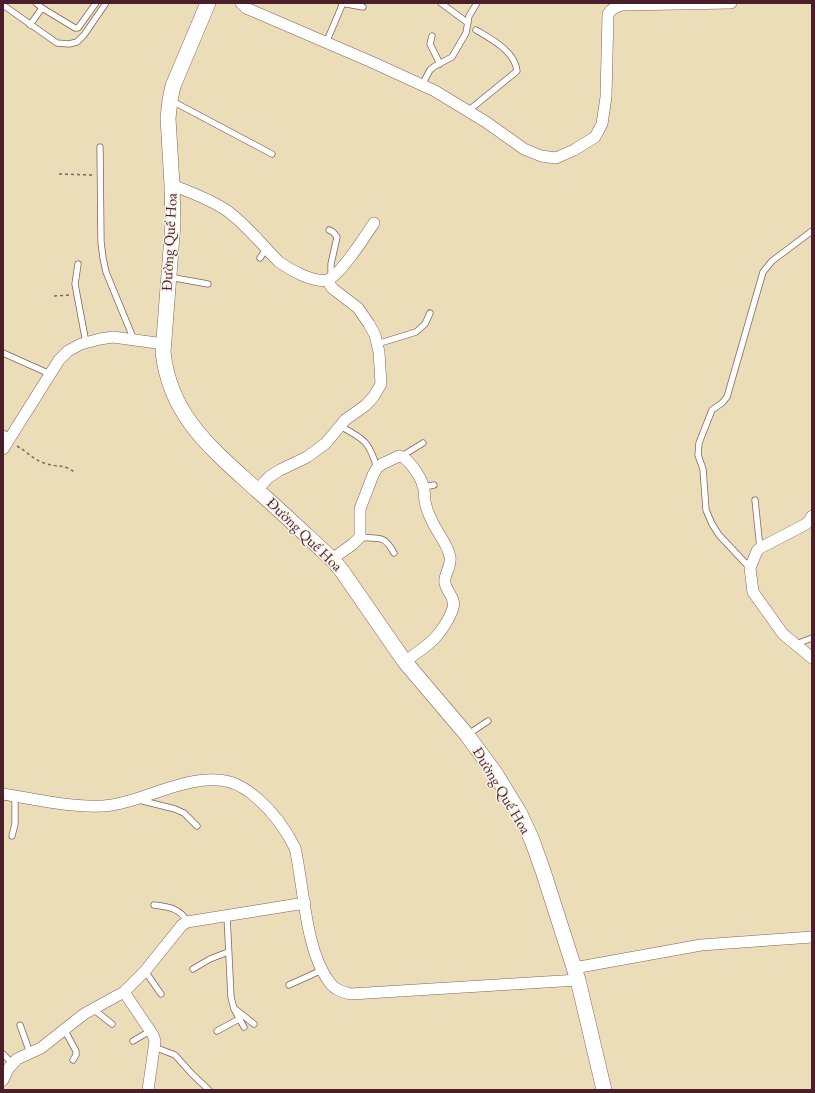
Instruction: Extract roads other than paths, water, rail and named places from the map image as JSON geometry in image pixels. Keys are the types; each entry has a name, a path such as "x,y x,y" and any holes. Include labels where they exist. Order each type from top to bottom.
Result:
{"street":[{"name":"Đường Quế Hoa","path":"208,3 173,86 168,118 173,223 164,344 165,369 177,402 190,425 204,441 332,559 356,590 405,662 467,735 495,773 520,814 532,840 543,871 576,974 604,1090"},
{"path":"240,3 246,8 422,84 486,122 524,149 541,156 556,158 567,154 595,137 602,124 606,97 608,14 610,7 622,5 731,3"},
{"path":"172,185 225,209 239,221 263,253 285,267 304,276 329,279 335,275 374,224"},
{"path":"257,490 280,470 307,457 326,443 345,420 366,405 379,389 381,384 375,335 358,308 332,288 329,279"},
{"path":"6,440 59,360 68,351 86,343 113,337 164,344"},
{"path":"332,559 360,537 360,509 377,468 399,456 402,456 429,486 425,503 436,531 450,557 449,569 444,583 454,600 453,608 447,620 434,639 405,662"},
{"path":"812,516 806,524 759,544 750,568 754,592 783,634 812,658"},
{"path":"3,794 78,805 95,806 130,800 195,782 217,780 232,782 247,790 265,805 290,837 298,860 310,936 317,959 330,984 340,991 351,994 576,974 701,945 812,937"},
{"path":"3,1080 12,1063 17,1058 40,1048 84,1014 124,992 145,971 182,925 187,922 305,903"},
{"path":"124,992 155,1041 148,1090"}],"lane":[{"path":"36,3 75,28 78,28 96,3"},
{"path":"3,5 57,43 69,44 77,42 84,35 106,3"},
{"path":"326,43 342,3 364,7"},
{"path":"441,3 468,22"},
{"path":"422,84 430,70 452,57 466,33 469,16 477,3"},
{"path":"30,25 42,8"},
{"path":"468,111 517,71 516,66 502,46 476,30"},
{"path":"432,36 430,44 440,64"},
{"path":"170,100 272,154"},
{"path":"100,147 102,258 106,272 134,340"},
{"path":"329,230 337,237 329,279"},
{"path":"750,568 719,535 706,510 703,469 698,455 699,442 712,410 722,403 727,397 763,272 772,261 812,231"},
{"path":"78,264 75,284 76,294 86,343"},
{"path":"169,277 208,284"},
{"path":"377,344 416,332 425,324 430,313"},
{"path":"3,353 51,374"},
{"path":"340,426 357,434 364,440 377,468"},
{"path":"402,456 423,443"},
{"path":"755,500 759,544"},
{"path":"360,537 382,538 388,543 394,553"},
{"path":"795,644 812,638"},
{"path":"467,735 488,721"},
{"path":"12,836 15,824 15,796"},
{"path":"130,800 155,803 175,809 184,813 197,826"},
{"path":"154,905 178,910 184,915 187,922"},
{"path":"227,916 231,997 234,1009 244,1027"},
{"path":"193,969 210,958 228,952"},
{"path":"290,985 322,970"},
{"path":"145,971 161,994"},
{"path":"234,1009 254,1024"},
{"path":"93,1010 112,1024"},
{"path":"217,1031 239,1019"},
{"path":"20,1025 30,1053"},
{"path":"64,1029 76,1051 76,1055 73,1060"},
{"path":"134,1041 150,1031"},
{"path":"154,1047 175,1055 209,1090"},
{"path":"3,1054 12,1063"}]}
